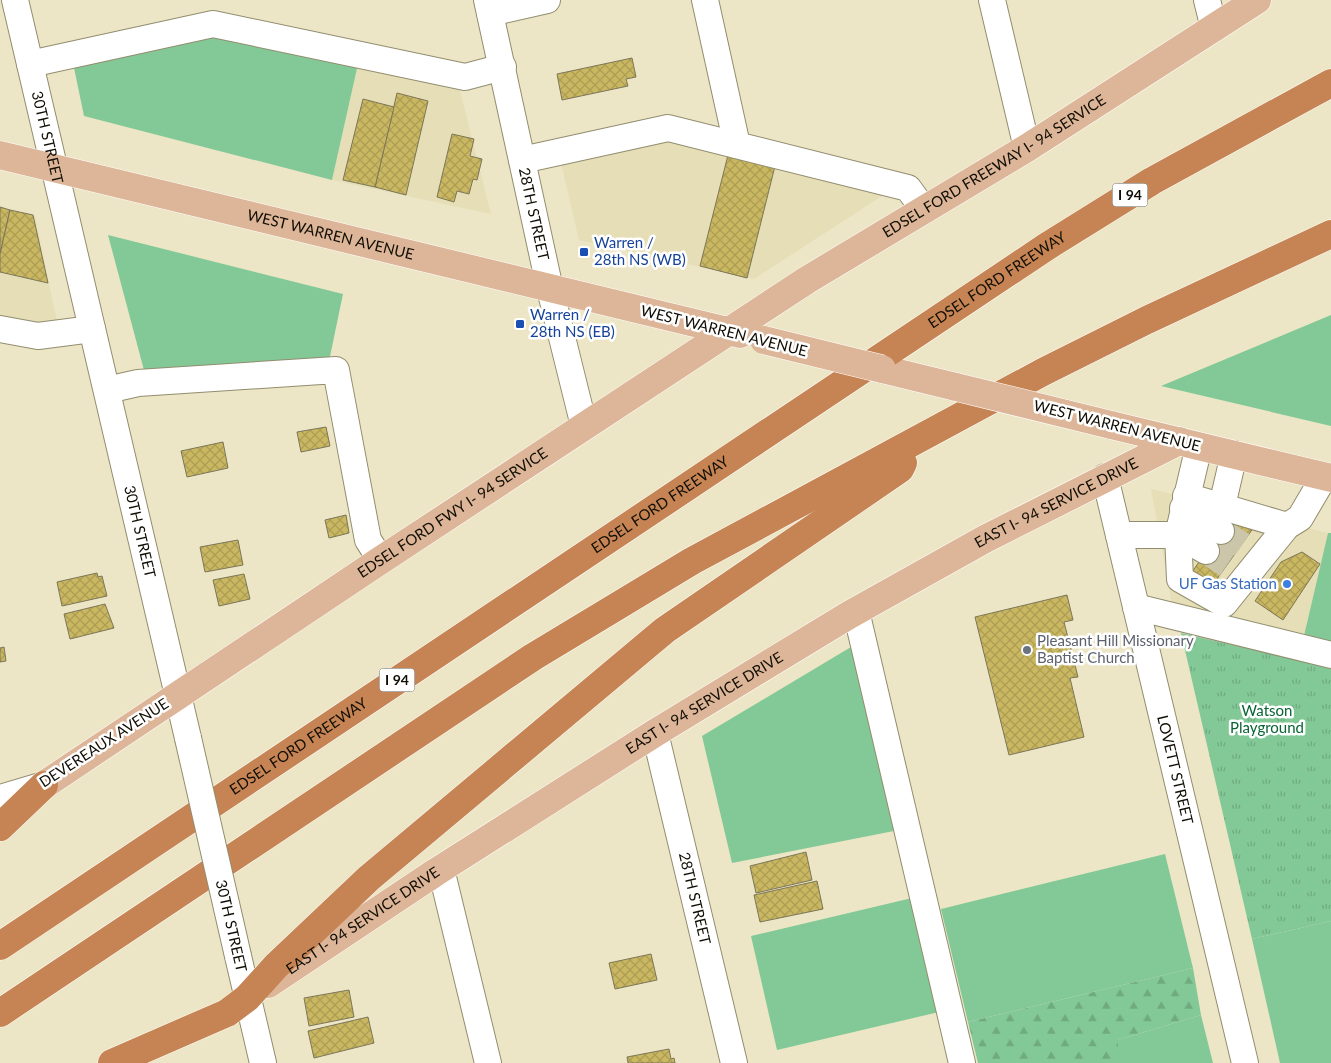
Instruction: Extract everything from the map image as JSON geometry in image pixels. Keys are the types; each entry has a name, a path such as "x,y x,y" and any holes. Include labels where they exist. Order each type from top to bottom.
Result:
{"highway":[{"name":"EDSEL FORD FREEWAY","path":"0,946 1046,247 1152,181 1331,83"},
{"path":"0,1012 533,658 692,561 1060,363 1331,234"},
{"path":"112,1063 227,1013 248,998 276,966 369,878 657,637 900,469 916,442"},
{"path":"0,827 44,785"}],"main road":[{"name":"EDSEL FORD FREEWAY I- 94 SERVICE","path":"728,331 807,280 1027,148 1257,0"},
{"name":"WEST WARREN AVENUE","path":"0,155 1328,477"},
{"name":"EDSEL FORD FWY I- 94 SERVICE","path":"178,695 728,331"},
{"name":"EAST I- 94 SERVICE DRIVE","path":"248,998 441,869 655,733 856,611 986,538 1105,477 1189,444"},
{"name":"DEVEREAUX AVENUE","path":"44,785 178,695"}],"street":[{"name":"30TH STREET","path":"14,0 107,390 263,1063"},
{"path":"488,6 547,0"},
{"path":"705,0 737,145"},
{"path":"992,0 1027,148"},
{"path":"1207,0 1214,28"},
{"name":"28TH STREET","path":"488,6 550,289 584,426"},
{"path":"30,64 213,24 465,77 502,67"},
{"path":"522,160 668,128 908,188 924,210"},
{"path":"0,329 38,336 92,329"},
{"path":"107,390 138,383 336,370 368,540 381,560"},
{"path":"1189,444 1184,502 1178,535 1180,579 1224,604 1232,547 1234,454"},
{"name":"LOVETT STREET","path":"1105,477 1245,1063"},
{"path":"1119,535 1178,535 1232,547 1287,526 1300,518 1328,477"},
{"path":"1184,502 1232,547"},
{"path":"1232,547 1287,526"},
{"path":"1136,608 1331,655"},
{"path":"856,611 962,1063"},
{"name":"28TH STREET","path":"655,733 734,1063"},
{"name":"DEVEREAUX AVENUE","path":"0,798 44,785"},
{"path":"441,869 488,1063"}],"shaded area":[{"path":"358,64 459,86 491,214 332,180"},
{"path":"668,134 888,192 754,279 579,240 560,159"},
{"path":"0,208 35,216 58,327 0,322"},
{"path":"1151,489 1328,533 1303,640 1173,610"}],"green space":[{"path":"212,30 358,64 332,180 84,116 73,63"},
{"path":"108,235 343,294 328,366 145,374"},
{"path":"1331,315 1331,426 1161,386"},
{"path":"1328,533 1331,533 1331,647 1303,640"},
{"name":"Watson Playground","path":"1181,633 1331,668 1331,921 1252,939"},
{"path":"856,644 899,830 732,863 702,736"},
{"path":"1165,854 1193,968 968,1022 941,909"},
{"path":"912,898 939,1012 777,1050 751,936"},
{"path":"1331,921 1331,1063 1280,1063 1252,939"},
{"path":"1193,968 1201,1015 1118,1040 1118,1063 978,1063 968,1022"},
{"path":"1201,1015 1213,1063 1118,1063 1118,1040"}],"building":[{"path":"632,58 636,77 626,79 628,86 562,100 557,74"},
{"path":"397,93 428,101 406,195 375,187"},
{"path":"363,99 394,107 375,187 343,180"},
{"path":"452,134 474,139 470,156 482,159 477,180 473,179 469,194 457,191 454,202 437,197"},
{"path":"729,151 776,162 747,278 700,266"},
{"path":"0,207 10,210 0,254"},
{"path":"10,210 33,215 48,283 0,272 0,254"},
{"path":"326,427 330,446 301,452 297,432"},
{"path":"223,442 228,468 187,477 181,451"},
{"path":"1234,512 1254,527 1212,586 1192,572"},
{"path":"346,515 349,533 329,538 325,520"},
{"path":"238,540 243,565 205,572 200,547"},
{"path":"1302,552 1320,564 1283,620 1255,601 1281,562"},
{"path":"97,573 98,577 102,576 107,596 62,606 57,582"},
{"path":"244,574 250,599 219,606 213,580"},
{"name":"Pleasant Hill Missionary Baptist Church","path":"1067,595 1073,620 1064,622 1078,677 1070,678 1084,737 1009,755 975,617"},
{"path":"105,604 114,628 70,639 64,614"},
{"path":"4,647 6,661 0,662 0,648"},
{"path":"806,852 812,880 756,893 750,866"},
{"path":"817,881 823,909 760,922 754,895"},
{"path":"651,954 657,980 615,989 609,963"},
{"path":"349,990 354,1017 309,1026 304,998"},
{"path":"368,1017 374,1043 314,1058 308,1031"},
{"path":"669,1049 671,1059 674,1058 675,1063 628,1063 627,1057"}],"tunnel":[{"path":"1221,531 1242,545"},
{"path":"1206,551 1227,565"}],"place":[{"name":"Warren / 28th NS (WB)","path":"584,252"},
{"name":"Warren / 28th NS (EB)","path":"520,324"},
{"name":"UF Gas Station","path":"1287,584"},
{"name":"Pleasant Hill Missionary Baptist Church","path":"1027,650"}]}
